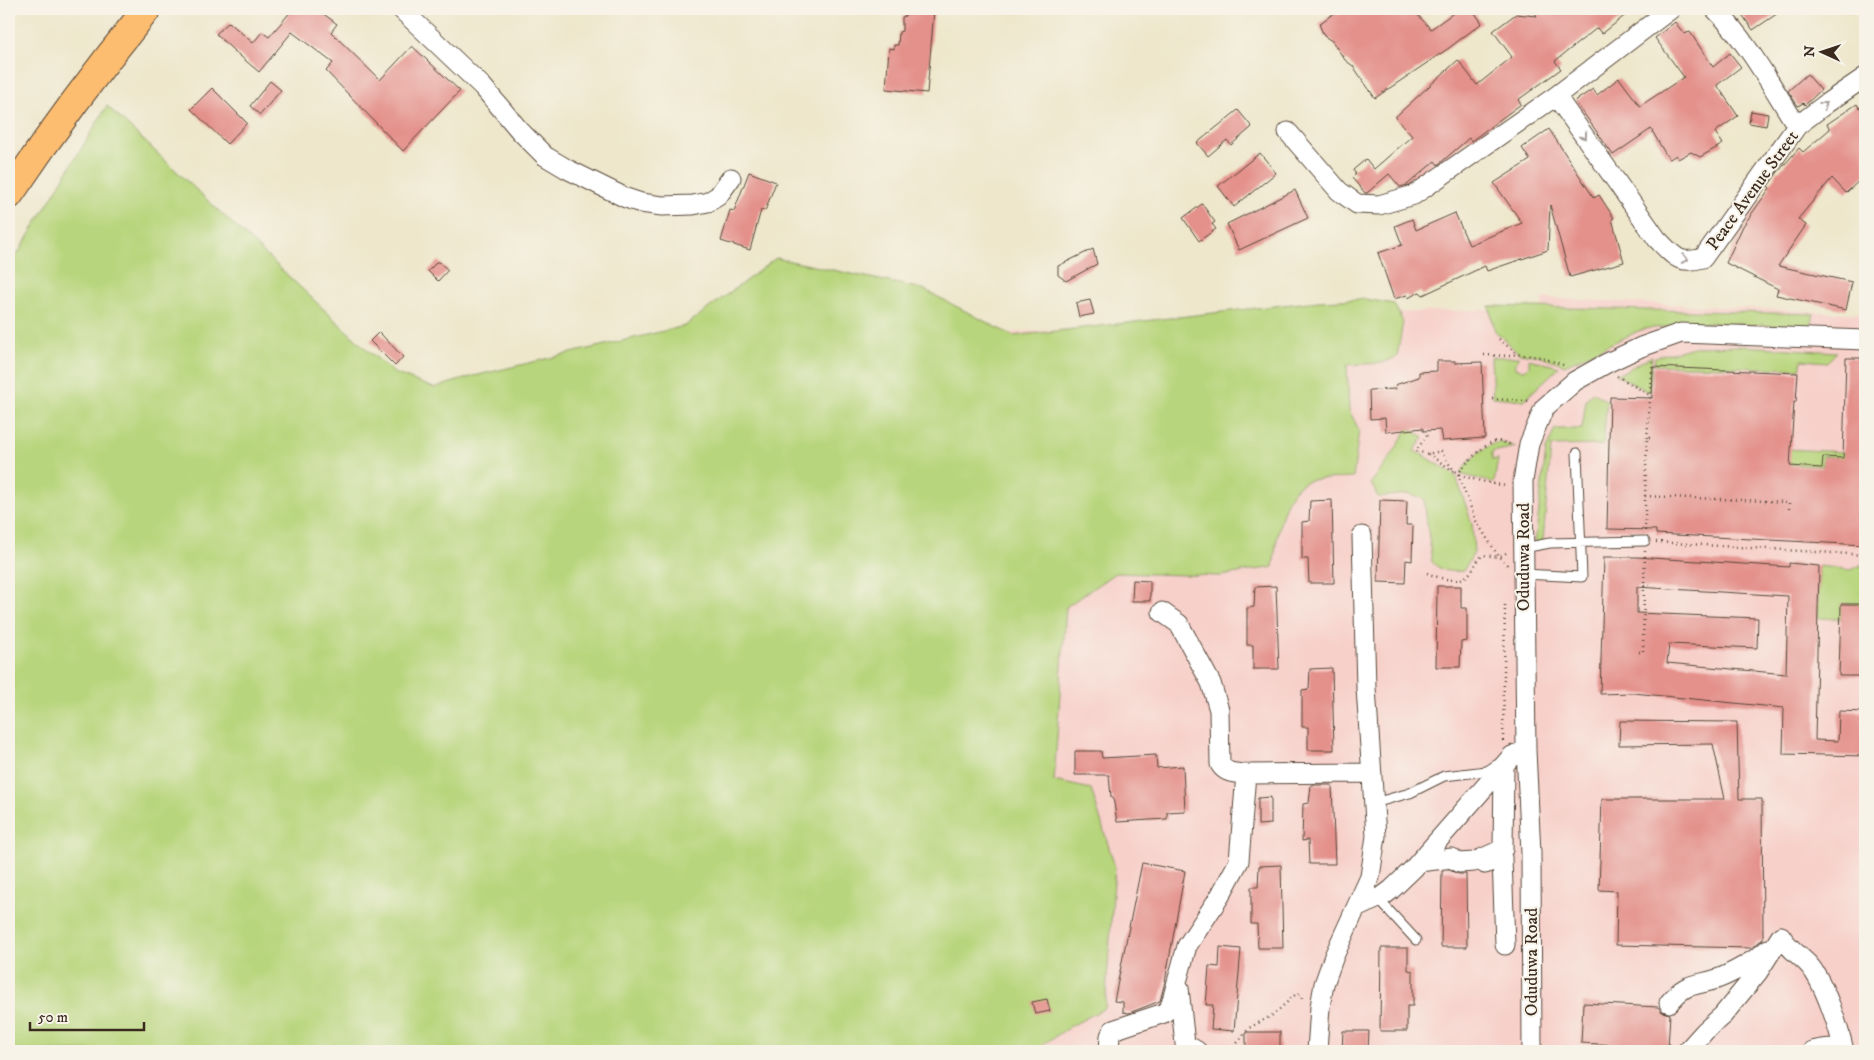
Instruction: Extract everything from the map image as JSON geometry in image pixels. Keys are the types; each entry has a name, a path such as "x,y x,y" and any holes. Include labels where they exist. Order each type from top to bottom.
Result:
{"highway":[{"path":"9,195 40,149 147,9"}],"street":[{"path":"401,9 483,87 520,131 545,156 567,169 626,198 640,203 662,206 693,205 708,202 718,196 731,178"},
{"path":"1288,132 1339,191 1357,204 1379,205 1414,195 1556,96 1671,9"},
{"path":"1715,9 1724,18 1750,54 1797,126"},
{"name":"Peace Avenue Street","path":"1556,96 1657,239 1675,257 1690,262 1703,258 1797,126 1865,77"},
{"name":"Oduduwa Road","path":"1532,1051 1531,853 1507,761 1517,549 1523,481 1529,444 1544,408 1575,381 1607,363 1641,347 1681,333 1865,340"},
{"path":"1317,1051 1320,1007 1324,984 1334,956 1362,905 1370,877 1376,836 1366,688 1362,536"},
{"path":"1162,612 1178,624 1211,683 1218,710 1220,764 1223,770 1246,774 1372,773"},
{"path":"1362,905 1383,896 1391,890 1507,761"},
{"path":"1474,862 1503,849 1507,761"},
{"path":"1109,1051 1110,1036 1114,1030 1164,1014 1172,1000 1187,946 1220,896 1238,861 1246,774"},
{"path":"1418,862 1452,858 1459,863 1474,862 1487,864 1502,857 1506,945"},
{"path":"1669,1003 1679,991 1689,986 1726,976 1762,955 1781,936"},
{"path":"1687,1051 1723,1015 1758,972 1781,936"},
{"path":"1781,936 1787,946 1808,965 1819,982 1844,1051"},
{"path":"1178,977 1185,1044 1197,1051"},
{"path":"1812,1051 1827,1048 1844,1051"}],"lane":[{"path":"1517,571 1582,577 1577,453"},
{"path":"1517,549 1550,543 1645,541"},
{"path":"1374,804 1410,793 1444,776 1507,761"},
{"path":"1362,905 1382,903 1416,940"}],"path":[{"path":"1499,339 1517,354"},
{"path":"1639,652 1643,652 1645,496 1653,353"},
{"path":"1484,355 1510,356 1517,354 1540,357 1566,366"},
{"path":"1622,370 1615,375 1650,395"},
{"path":"1492,399 1527,401 1544,408"},
{"path":"1427,435 1416,451 1428,454 1458,474 1493,484 1510,486"},
{"path":"1647,438 1652,438"},
{"path":"1458,474 1465,464 1491,442 1499,441 1517,446"},
{"path":"1428,454 1441,451 1447,462 1458,474 1476,521 1499,557 1517,571"},
{"path":"1645,496 1789,501 1789,512"},
{"path":"1645,541 1865,555"},
{"path":"1427,573 1446,580 1466,576 1475,562 1483,555 1499,557 1517,549"},
{"path":"1644,586 1652,586"},
{"path":"1505,605 1502,746 1507,761"},
{"path":"1231,1051 1249,1028 1273,1015 1295,995 1300,994 1305,1005"}],"shaded area":[{"path":"1543,298 1865,314 1865,1051 9,1051 9,405 436,390 539,360 1314,315 1542,308"}],"green space":[{"path":"107,106 394,373 434,388 474,376 685,326 776,258 923,289 1013,336 1318,301 1365,299 1394,304 1403,322 1397,357 1382,363 1347,365 1349,410 1359,430 1353,478 1311,480 1301,484 1286,504 1279,530 1273,567 1221,576 1115,573 1066,607 1054,781 1091,789 1115,867 1105,1008 1071,1026 1033,1051 9,1051 9,268"},
{"path":"1489,306 1814,314 1811,327 1712,323 1643,329 1565,365 1541,356 1518,353 1495,331"},
{"path":"1743,346 1837,352 1827,362 1802,360 1800,369 1654,365 1655,357 1694,347"},
{"path":"1652,356 1650,393 1617,375"},
{"path":"1491,357 1519,357 1515,365 1517,369 1525,370 1529,366 1529,359 1559,367 1524,400 1493,397"},
{"path":"1592,392 1607,401 1603,445 1551,446 1543,541 1535,543 1546,450 1555,429 1582,429 1586,400"},
{"path":"1408,428 1424,437 1414,451 1456,476 1472,524 1474,553 1463,571 1446,571 1432,562 1424,499 1408,494 1378,497 1371,483 1390,458"},
{"path":"1499,442 1516,447 1492,452 1492,460 1498,459 1494,483 1460,474 1477,454 1488,446"},
{"path":"1662,443 1865,453 1865,467 1838,466 1838,457 1822,456 1822,466 1661,458"},
{"path":"1865,563 1865,604 1841,604 1841,619 1818,618 1819,566 1851,570"}],"building":[{"path":"293,9 317,9 337,24 331,32 380,80 412,46 460,91 403,151 326,71 333,63 292,32 259,72 216,34 229,22 253,43 262,32 269,37"},
{"path":"913,9 934,10 927,93 886,89 889,48 894,49 894,45 898,45 899,32 902,31 902,17 905,16 905,13 908,14 908,10 912,11"},
{"path":"1340,9 1412,9 1431,29 1459,9 1472,9 1482,23 1449,48 1375,98 1353,66 1345,60 1332,41 1324,36 1319,24"},
{"path":"1532,9 1633,9 1602,34 1597,28 1555,61 1561,69 1518,100 1521,104 1471,141 1469,138 1438,165 1435,161 1407,185 1400,187 1389,174 1365,193 1352,178 1356,174 1353,170 1366,159 1374,169 1412,136 1395,117 1458,60 1477,85 1512,57 1493,31 1516,14 1537,16"},
{"path":"1738,9 1784,9 1753,30"},
{"path":"1675,22 1684,34 1690,32 1713,67 1730,53 1741,67 1717,85 1738,116 1715,132 1723,144 1700,157 1691,152 1678,159 1676,155 1670,159 1651,129 1613,155 1575,101 1593,89 1597,95 1619,78 1640,106 1684,77 1655,38"},
{"path":"1807,74 1821,90 1805,105 1803,103 1798,106 1788,91"},
{"path":"270,81 281,90 260,115 250,106"},
{"path":"212,88 247,123 227,144 191,109"},
{"path":"1857,104 1859,108 1865,104 1865,175 1846,193 1832,178 1798,219 1806,225 1778,266 1852,282 1846,310 1776,295 1778,289 1726,263 1743,226 1770,188 1768,186 1778,172 1799,148 1803,152 1830,129 1827,124"},
{"path":"1238,110 1252,127 1231,145 1227,140 1208,156 1197,143"},
{"path":"1751,111 1768,114 1766,126 1749,123"},
{"path":"1549,129 1594,198 1599,195 1614,218 1612,219 1624,262 1570,277 1550,205 1548,250 1487,271 1485,266 1423,295 1420,292 1408,298 1407,295 1394,299 1378,253 1402,245 1395,226 1412,219 1416,230 1455,213 1469,245 1522,223 1494,183 1530,160 1522,148"},
{"path":"1260,153 1276,173 1234,207 1218,186"},
{"path":"749,172 776,182 765,211 761,210 750,250 721,241 730,210 734,211"},
{"path":"1295,190 1308,218 1239,250 1227,224"},
{"path":"1202,204 1215,222 1212,224 1216,229 1199,241 1183,218"},
{"path":"1093,249 1097,264 1066,281 1058,275 1058,266"},
{"path":"438,261 448,270 438,281 428,271"},
{"path":"1090,300 1094,314 1079,317 1076,303"},
{"path":"379,332 403,357 395,366 370,341"},
{"path":"1846,358 1865,358 1865,545 1656,534 1656,530 1607,529 1610,397 1652,398 1653,367 1798,373 1790,466 1822,468 1823,457 1843,458"},
{"path":"1437,361 1455,361 1455,363 1482,362 1485,438 1442,441 1440,430 1423,431 1423,428 1386,432 1385,418 1370,419 1369,390 1396,389 1395,385 1419,377 1419,372 1437,371"},
{"path":"1332,500 1334,583 1309,583 1308,559 1302,559 1302,522 1309,521 1310,501"},
{"path":"1380,500 1407,501 1406,525 1413,525 1412,561 1406,560 1405,583 1378,582"},
{"path":"1604,557 1637,557 1789,567 1789,563 1819,566 1815,740 1838,741 1839,711 1865,712 1865,756 1783,754 1784,708 1633,693 1600,694","holes":["1637,587 1788,596 1786,674 1667,663 1669,644 1757,648 1758,618 1637,613"]},
{"path":"1133,580 1150,581 1150,601 1132,601"},
{"path":"1276,586 1279,669 1253,669 1253,645 1247,645 1247,608 1254,607 1255,587"},
{"path":"1437,586 1461,586 1461,608 1467,608 1467,641 1461,642 1460,667 1436,667"},
{"path":"1841,604 1865,604 1865,676 1839,676"},
{"path":"1332,668 1334,750 1308,750 1308,727 1302,727 1302,690 1309,689 1310,669"},
{"path":"1620,721 1737,722 1739,799 1762,799 1763,939 1751,948 1616,945 1617,891 1599,890 1602,799 1725,799 1713,744 1619,745"},
{"path":"1075,751 1101,751 1102,758 1156,755 1157,768 1183,766 1185,811 1167,812 1167,819 1117,822 1113,797 1111,797 1109,775 1075,775"},
{"path":"1311,785 1332,785 1335,864 1309,864 1308,840 1302,841 1303,804 1309,803"},
{"path":"1271,797 1271,824 1258,825 1258,798"},
{"path":"1142,863 1185,871 1160,1001 1129,1013 1123,1012 1123,1002 1114,1001"},
{"path":"1281,865 1283,948 1258,948 1257,924 1251,924 1251,887 1258,887 1259,866"},
{"path":"1449,870 1459,874 1466,874 1467,947 1441,947 1442,871"},
{"path":"1220,947 1241,949 1234,1031 1211,1029 1213,1005 1206,1005 1209,966 1219,967"},
{"path":"1381,948 1408,948 1408,970 1413,971 1413,1006 1407,1006 1407,1031 1380,1031"},
{"path":"1047,999 1050,1011 1035,1014 1032,1002"},
{"path":"1583,1003 1658,1007 1662,1012 1670,1014 1668,1048 1581,1043"},
{"path":"1343,1031 1369,1031 1368,1051 1342,1051"},
{"path":"1246,1032 1280,1032 1280,1051 1246,1051"}]}
